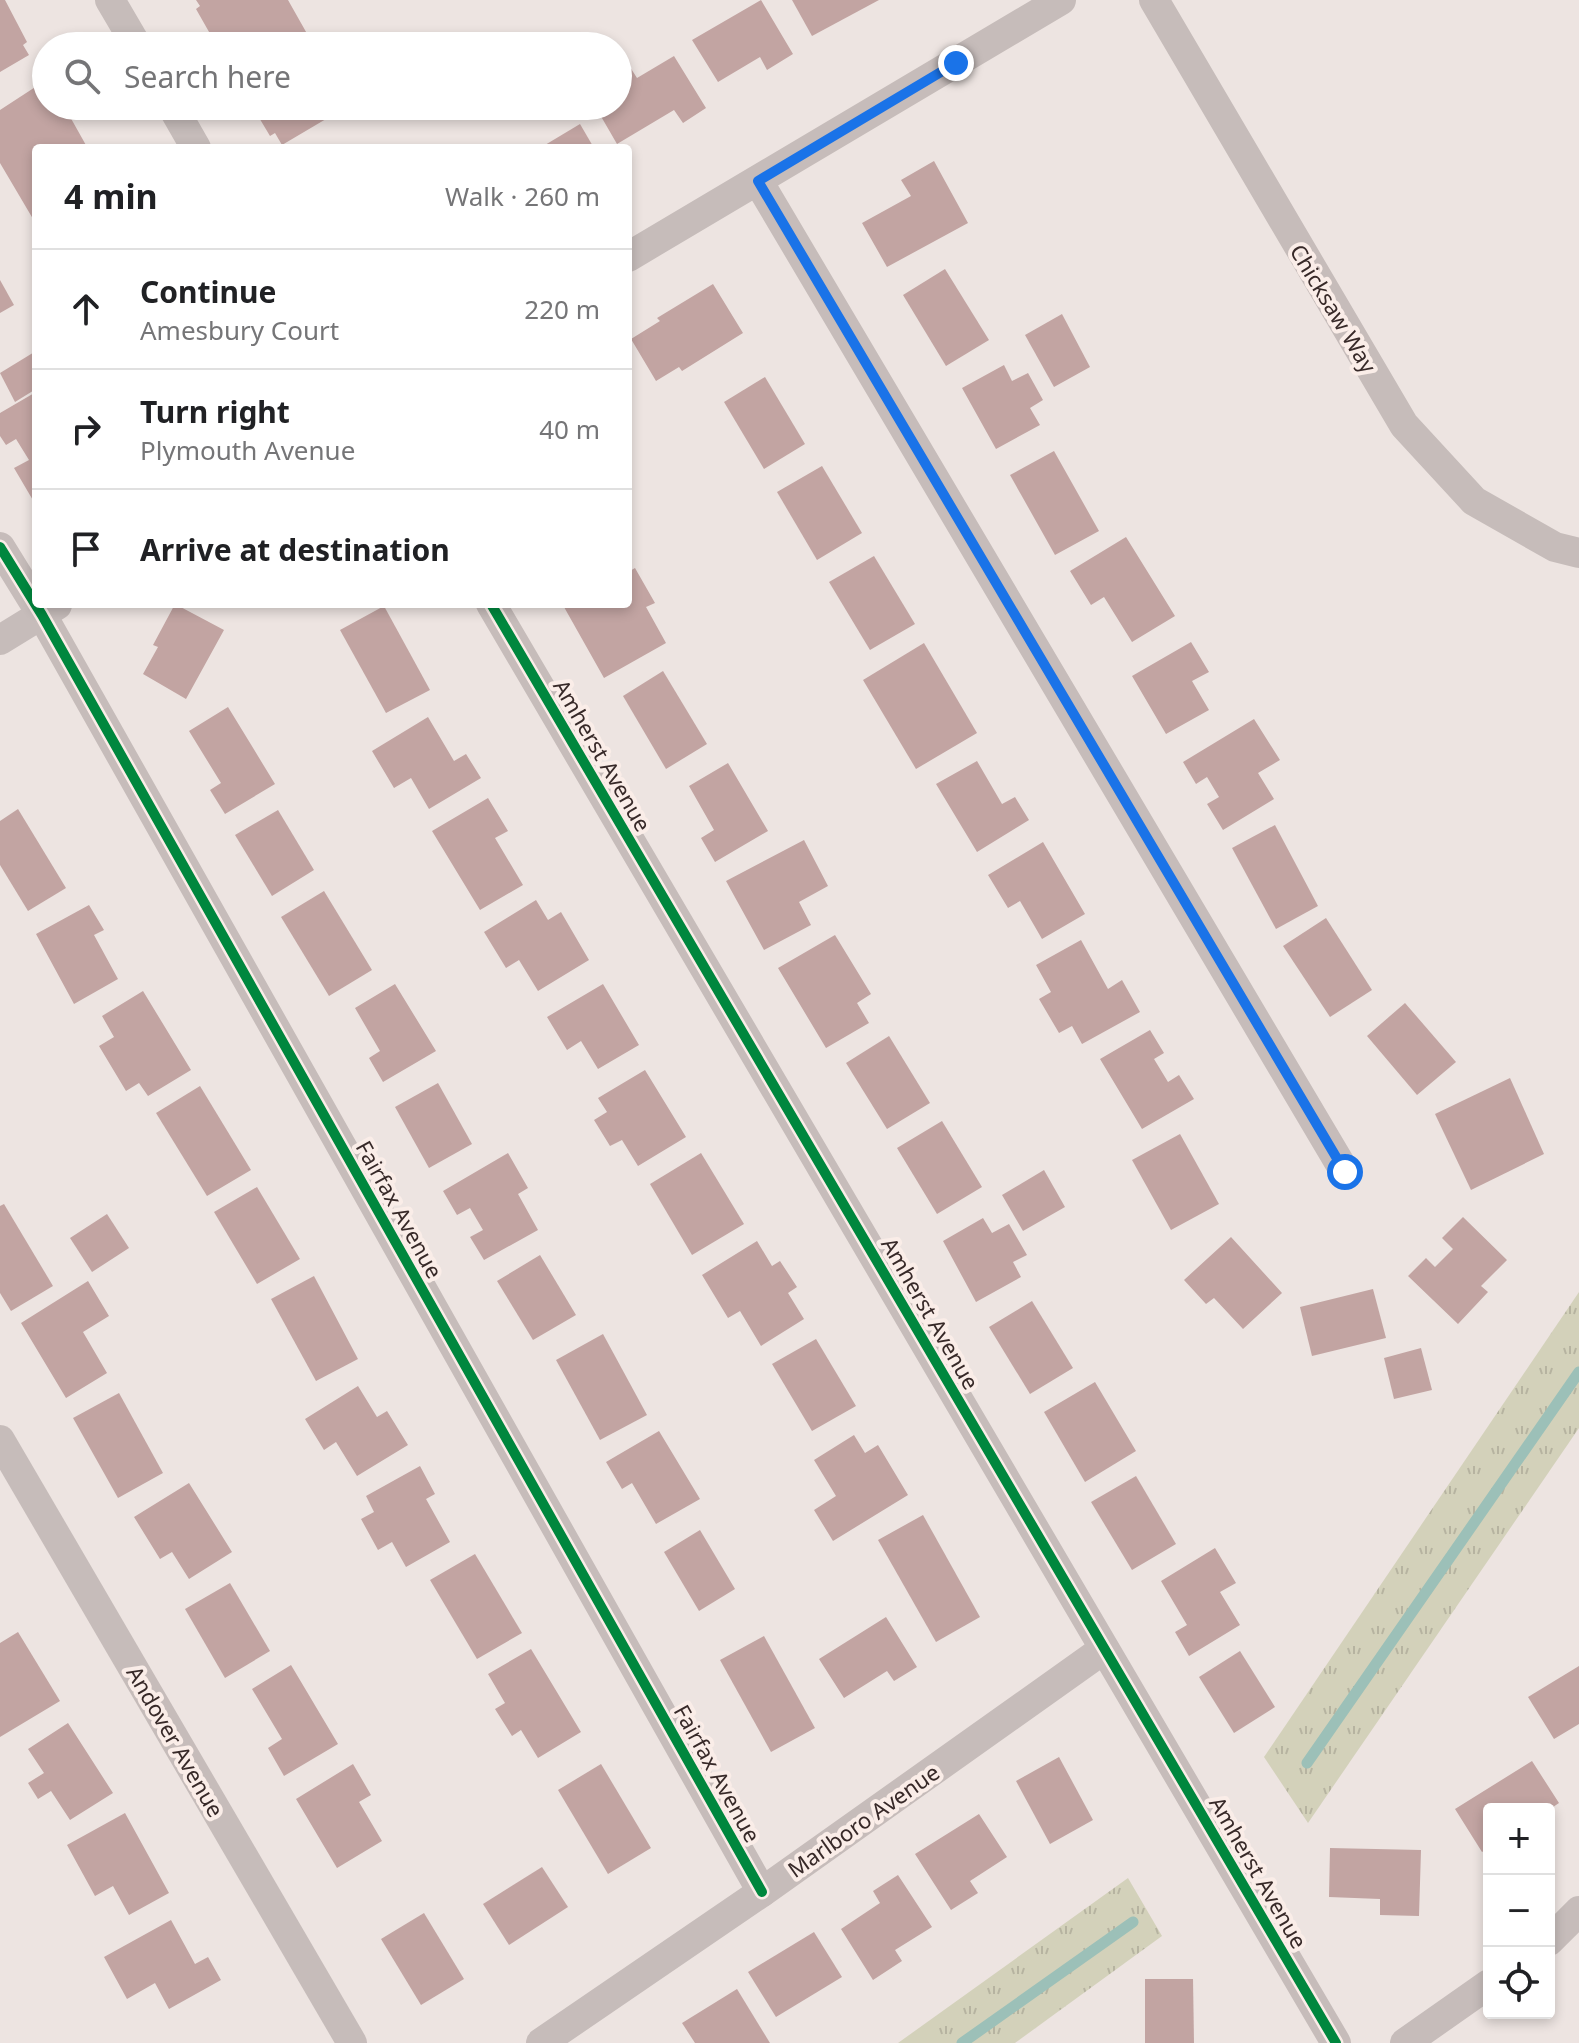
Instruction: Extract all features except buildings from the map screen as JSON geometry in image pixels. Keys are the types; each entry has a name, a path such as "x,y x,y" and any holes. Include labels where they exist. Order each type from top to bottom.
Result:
{"street":[{"path":"110,0 129,32"},
{"path":"632,255 1061,0"},
{"name":"Chicksaw Way","path":"1154,0 1404,425 1474,501 1555,547 1579,553"},
{"path":"180,120 194,144"},
{"path":"758,181 1345,1172"},
{"name":"Fairfax Avenue","path":"0,547 32,587"},
{"name":"Amherst Avenue","path":"493,608 1336,2043"},
{"path":"0,640 50,609"},
{"name":"Fairfax Avenue","path":"50,609 762,1892"},
{"name":"Andover Avenue","path":"0,1440 352,2043"},
{"name":"Marlboro Avenue","path":"541,2043 762,1892 1104,1649"},
{"path":"1555,1935 1579,1911"},
{"path":"1405,2043 1483,1988"}],"green space":[{"path":"1579,1292 1579,1428 1308,1823 1264,1757"},
{"path":"1128,1878 1162,1936 1015,2043 898,2043"}],"waterway":[{"path":"1307,1763 1579,1372"},
{"path":"962,2043 1133,1922"}],"cycle path":[{"path":"0,547 32,599"},
{"path":"38,608 762,1892"},
{"path":"493,608 1336,2043"}],"route":[{"path":"956,63 758,181 1345,1172"}]}
